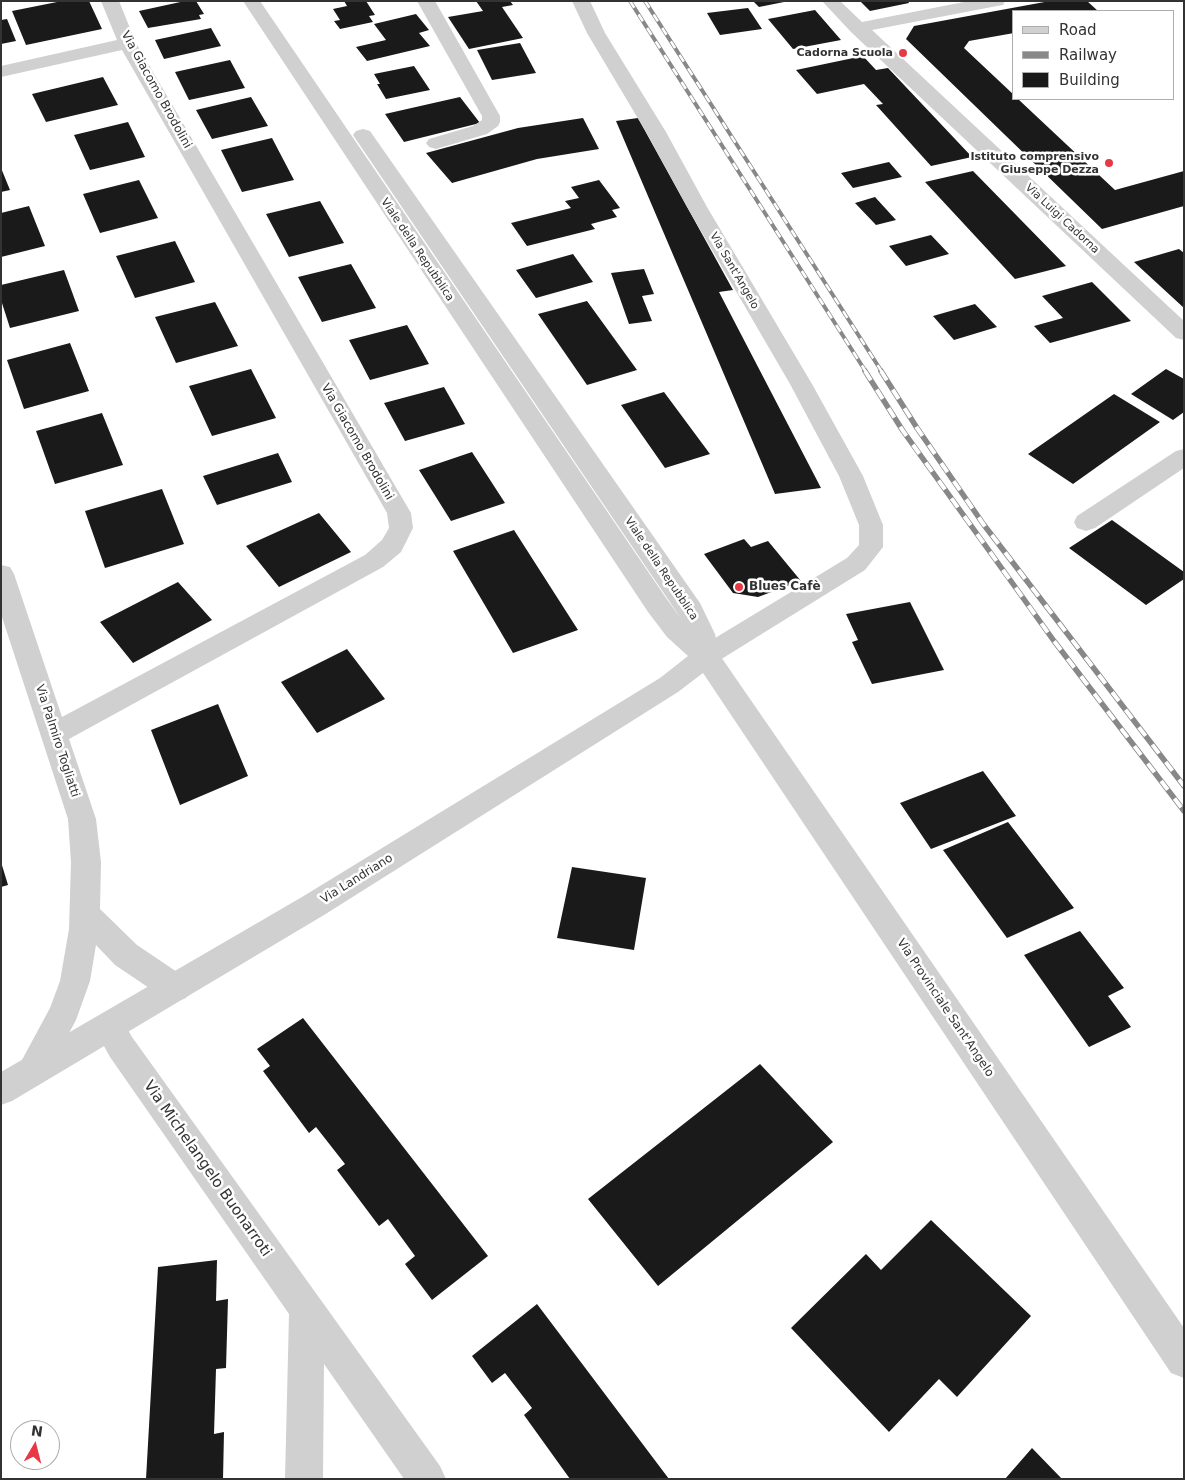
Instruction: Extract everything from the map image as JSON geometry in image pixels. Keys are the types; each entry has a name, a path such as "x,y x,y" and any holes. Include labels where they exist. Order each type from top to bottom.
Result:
{"street":[{"name":"Via Giacomo Brodolini","path":"54,734 374,560 392,546 401,528 399,513 127,43 110,1"},
{"name":"Viale della Repubblica","path":"251,1 657,605 676,630 706,656"},
{"name":"Viale della Repubblica","path":"271,1 691,610 702,634 706,656"},
{"path":"426,1 491,116 491,122 480,130 436,143"},
{"name":"Via Sant'Angelo","path":"581,1 596,33 656,132 851,476 871,525 871,546"},
{"name":"Via Luigi Cadorna","path":"830,1 1184,333"},
{"path":"857,28 997,1"},
{"path":"1,72 127,43"},
{"path":"1086,522 1184,457"},
{"name":"Via Landriano","path":"1,1090 313,906 669,685 706,656 852,567 865,556 871,546"},
{"name":"Via Palmiro Togliatti","path":"1,574 82,819 86,862 81,955 72,994 53,1036 32,1071"},
{"name":"Via Provinciale Sant'Angelo","path":"706,656 1184,1360"},
{"path":"84,913 126,954 175,988"},
{"name":"Via Michelangelo Buonarroti","path":"109,1026 121,1047 427,1479"},
{"path":"304,1479 307,1310"}],"building":[{"path":"62,1 89,1 102,29 26,45 12,11"},
{"path":"185,1 196,1 204,14 199,15 201,19 148,28 139,11"},
{"path":"344,1 366,1 375,15 369,16 373,22 340,29 334,21 340,20 333,9 347,6"},
{"path":"476,1 510,1 513,5 502,7 523,38 469,49 448,17 483,11"},
{"path":"753,1 784,1 784,2 759,7"},
{"path":"860,1 908,1 909,3 870,11"},
{"path":"1050,1 1087,1 1097,10 1012,10 1012,33 969,41 964,48 1012,93 1012,100 1019,100 1115,190 1184,171 1184,206 1102,229 906,39 914,26"},
{"path":"748,8 762,29 720,35 707,13"},
{"path":"815,10 841,40 793,49 768,19"},
{"path":"416,14 429,30 419,33 430,46 367,61 356,47 386,40 374,24"},
{"path":"7,19 16,41 1,44 1,20"},
{"path":"211,28 221,46 164,59 155,40"},
{"path":"520,43 536,73 492,80 477,50"},
{"path":"863,56 876,70 888,68 972,157 931,166 876,105 883,104 864,84 817,94 796,70"},
{"path":"230,60 245,88 189,100 175,72"},
{"path":"414,66 430,90 386,99 377,84 380,84 374,74"},
{"path":"103,77 118,105 46,122 32,94"},
{"path":"251,97 268,126 212,139 196,110"},
{"path":"460,97 480,123 404,142 385,114"},
{"path":"583,118 599,149 537,159 452,183 426,153 518,128"},
{"path":"638,118 733,290 719,292 821,488 775,494 616,121"},
{"path":"128,122 145,157 90,170 74,135"},
{"path":"272,138 294,180 242,192 221,150"},
{"path":"889,162 902,177 853,188 841,173"},
{"path":"1,168 10,190 1,192"},
{"path":"973,171 1066,266 1015,279 925,182"},
{"path":"139,180 158,218 100,233 83,194"},
{"path":"599,180 620,208 612,210 617,217 591,224 595,229 527,246 511,223 571,208 565,201 579,198 571,187"},
{"path":"875,197 896,220 876,225 855,203"},
{"path":"320,201 344,243 289,257 266,214"},
{"path":"29,206 45,246 1,257 1,213"},
{"path":"931,235 949,254 906,266 889,246"},
{"path":"175,241 195,282 135,298 116,256"},
{"path":"1179,249 1184,253 1184,308 1134,262"},
{"path":"573,254 593,282 536,298 516,270"},
{"path":"351,264 376,308 322,322 298,277"},
{"path":"644,269 654,294 642,296 652,321 629,324 611,273"},
{"path":"64,270 79,311 10,328 1,300 1,285"},
{"path":"1092,282 1131,321 1050,343 1034,326 1063,318 1042,296"},
{"path":"587,301 637,370 587,385 538,314"},
{"path":"215,302 238,346 176,363 155,317"},
{"path":"975,304 997,327 954,340 933,316"},
{"path":"407,325 429,364 370,380 349,340"},
{"path":"70,343 89,391 24,409 7,360"},
{"path":"251,369 276,418 212,436 189,386"},
{"path":"1166,369 1184,379 1184,412 1173,420 1131,394"},
{"path":"444,387 465,424 405,441 384,403"},
{"path":"664,392 710,454 665,468 621,405"},
{"path":"1114,394 1160,422 1073,484 1028,454"},
{"path":"102,413 123,465 55,484 36,431"},
{"path":"472,452 505,503 451,521 419,470"},
{"path":"278,453 292,482 217,505 203,476"},
{"path":"162,489 184,544 105,568 85,511"},
{"path":"319,513 351,552 279,587 246,546"},
{"path":"1112,520 1184,572 1184,579 1146,605 1069,548"},
{"path":"514,530 578,630 513,653 453,551"},
{"path":"744,539 751,547 768,541 801,581 758,597 733,593 704,554"},
{"path":"178,582 212,620 133,663 100,622"},
{"path":"910,602 944,670 872,684 852,642 858,640 846,614"},
{"path":"347,649 385,699 317,733 281,682"},
{"path":"218,704 248,776 180,805 151,730"},
{"path":"983,771 1016,816 931,849 900,803"},
{"path":"1008,822 1074,908 1007,938 943,850"},
{"path":"1,862 8,885 1,887"},
{"path":"572,867 646,878 634,950 557,938"},
{"path":"1080,931 1124,988 1108,996 1131,1027 1089,1047 1024,955"},
{"path":"303,1018 488,1256 432,1300 405,1264 415,1256 388,1219 379,1226 337,1170 345,1164 316,1127 309,1133 263,1071 270,1066 257,1049"},
{"path":"760,1064 833,1142 658,1286 588,1199"},
{"path":"931,1220 1031,1316 957,1397 939,1379 889,1432 791,1328 866,1254 881,1270"},
{"path":"217,1260 216,1301 228,1299 226,1368 216,1369 214,1434 224,1432 223,1479 146,1479 158,1267"},
{"path":"537,1304 669,1479 570,1479 524,1415 532,1408 505,1373 492,1383 472,1356"},
{"path":"1032,1448 1062,1479 1005,1479"}],"railway":[{"path":"630,1 866,372"},
{"path":"645,1 882,372"},
{"path":"865,371 903,431 1054,641 1184,811"},
{"path":"881,371 917,428 984,525 1184,786"}],"place":[{"name":"Cadorna Scuola","path":"903,53"},
{"name":"Istituto comprensivo Giuseppe Dezza","path":"1109,163"},
{"name":"Blues Cafè","path":"739,587"}]}
